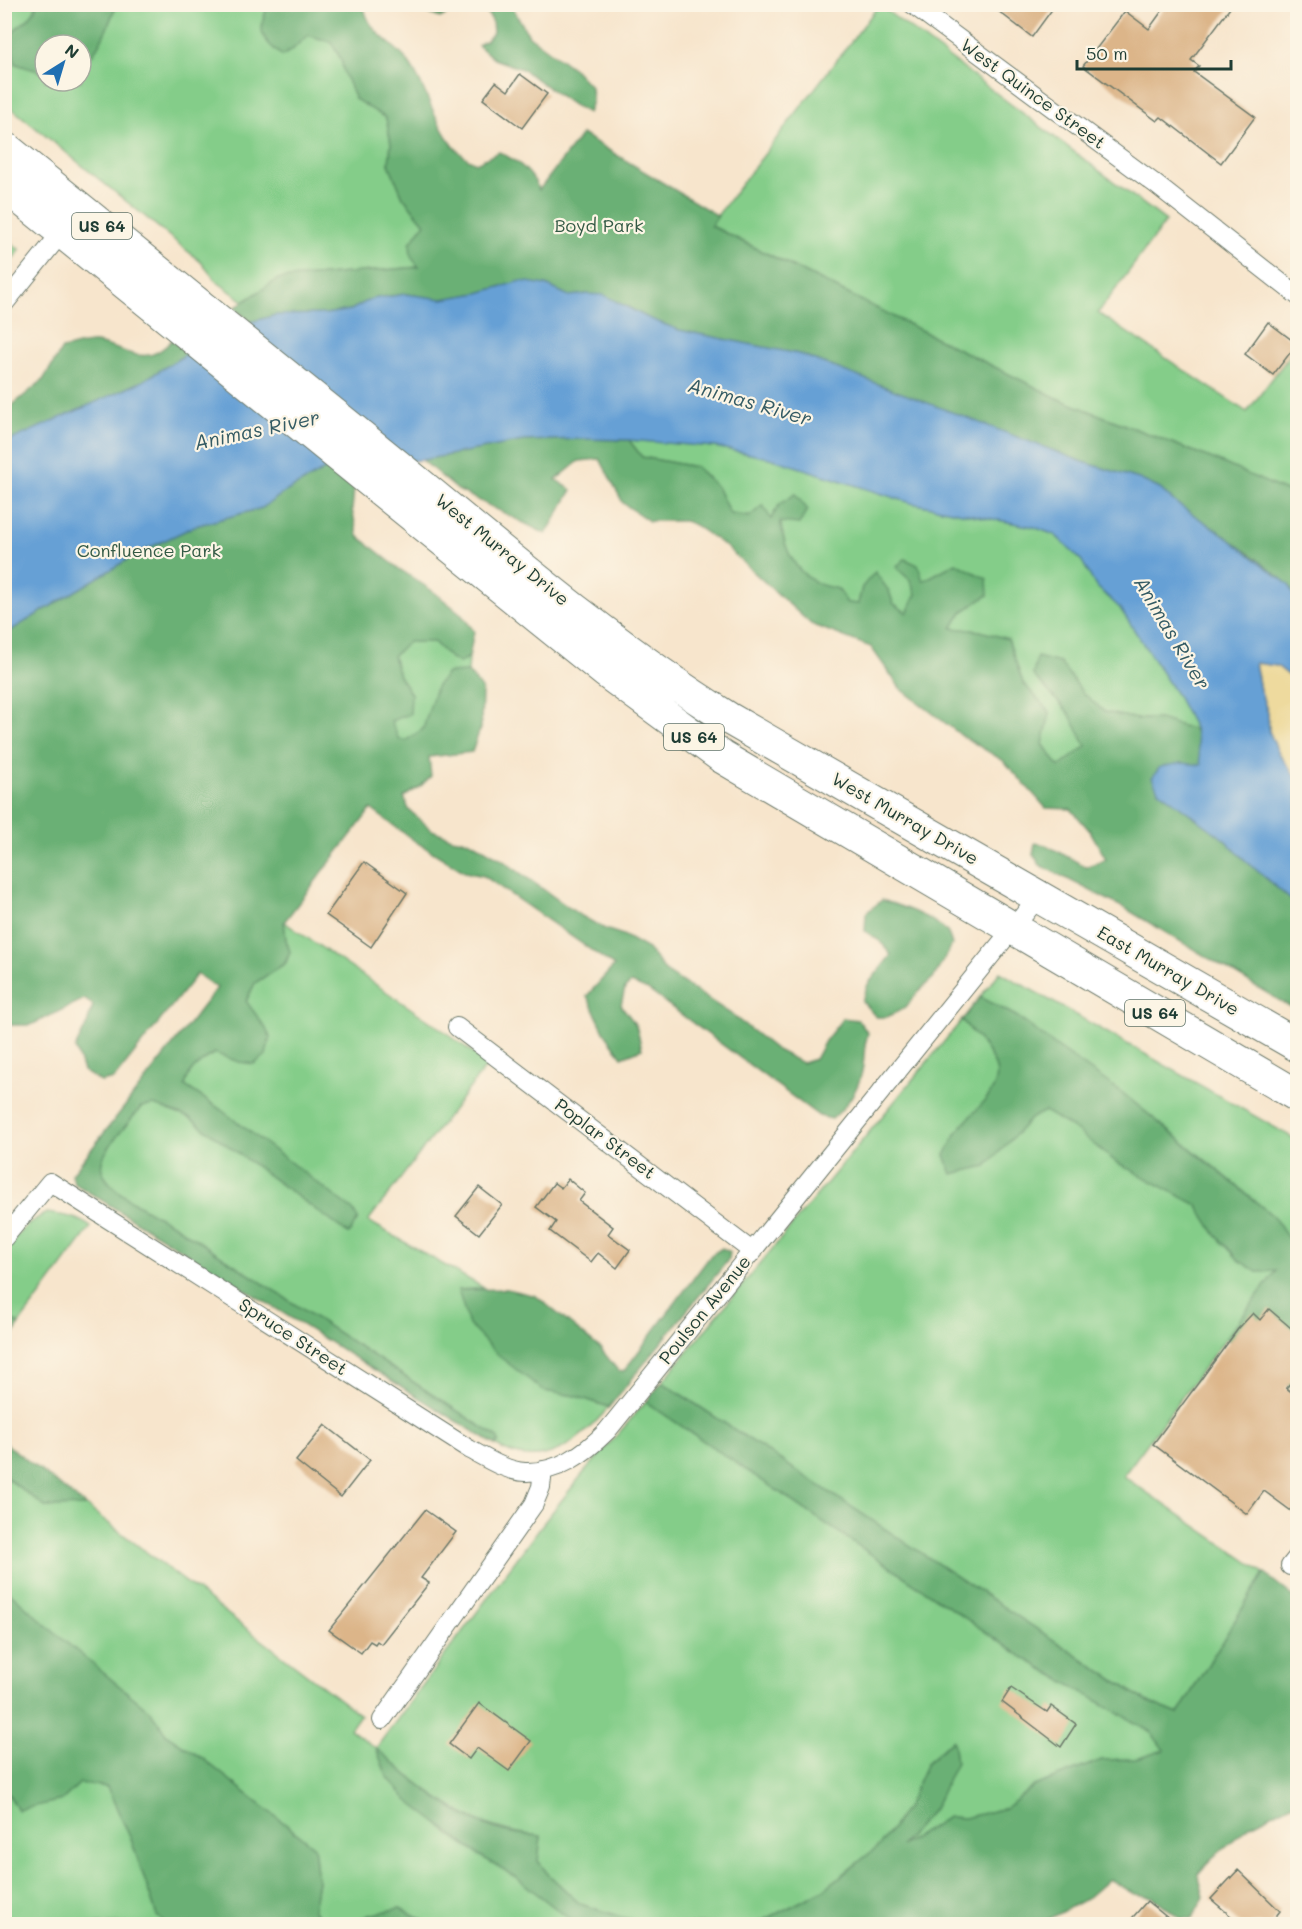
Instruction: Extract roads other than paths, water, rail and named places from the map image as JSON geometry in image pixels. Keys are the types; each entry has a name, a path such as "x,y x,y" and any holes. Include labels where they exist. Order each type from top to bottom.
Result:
{"highway":[{"name":"West Murray Drive","path":"4,147 603,632 671,681 728,718 1039,896"},
{"name":"West Murray Drive","path":"4,185 597,665 706,746 1013,930"},
{"name":"East Murray Drive","path":"1039,896 1298,1046"},
{"name":"US 64","path":"1013,930 1298,1096"}],"street":[{"name":"West Quince Street","path":"912,4 1154,183 1298,296"},
{"path":"4,304 62,232"},
{"name":"Poulson Avenue","path":"543,1470 564,1464 589,1449 607,1431 1039,896"},
{"name":"Poplar Street","path":"457,1027 753,1252"},
{"name":"Spruce Street","path":"4,1238 50,1182 469,1449 509,1469 525,1472 543,1470"},
{"path":"382,1720 534,1504 541,1487 543,1470"}],"water":[{"name":"Animas River","path":"521,281 546,285 569,296 604,295 648,318 679,330 799,354 1083,462 1139,479 1160,489 1177,504 1220,532 1289,585 1297,603 1297,682 1277,666 1255,663 1260,690 1268,713 1269,731 1278,752 1297,779 1297,905 1224,839 1158,790 1152,778 1160,767 1181,763 1201,765 1195,730 1176,694 1120,608 1095,585 1082,561 1055,535 1034,527 911,503 770,458 715,447 629,440 581,439 523,441 422,460 328,468 262,508 195,526 138,553 5,634 4,443 143,381 188,353 251,322 276,315 325,314 351,310 371,299 406,294 442,299 478,293"}],"park label":[{"name":"Boyd Park","path":"599,226"},
{"name":"Confluence Park","path":"149,551"}]}
